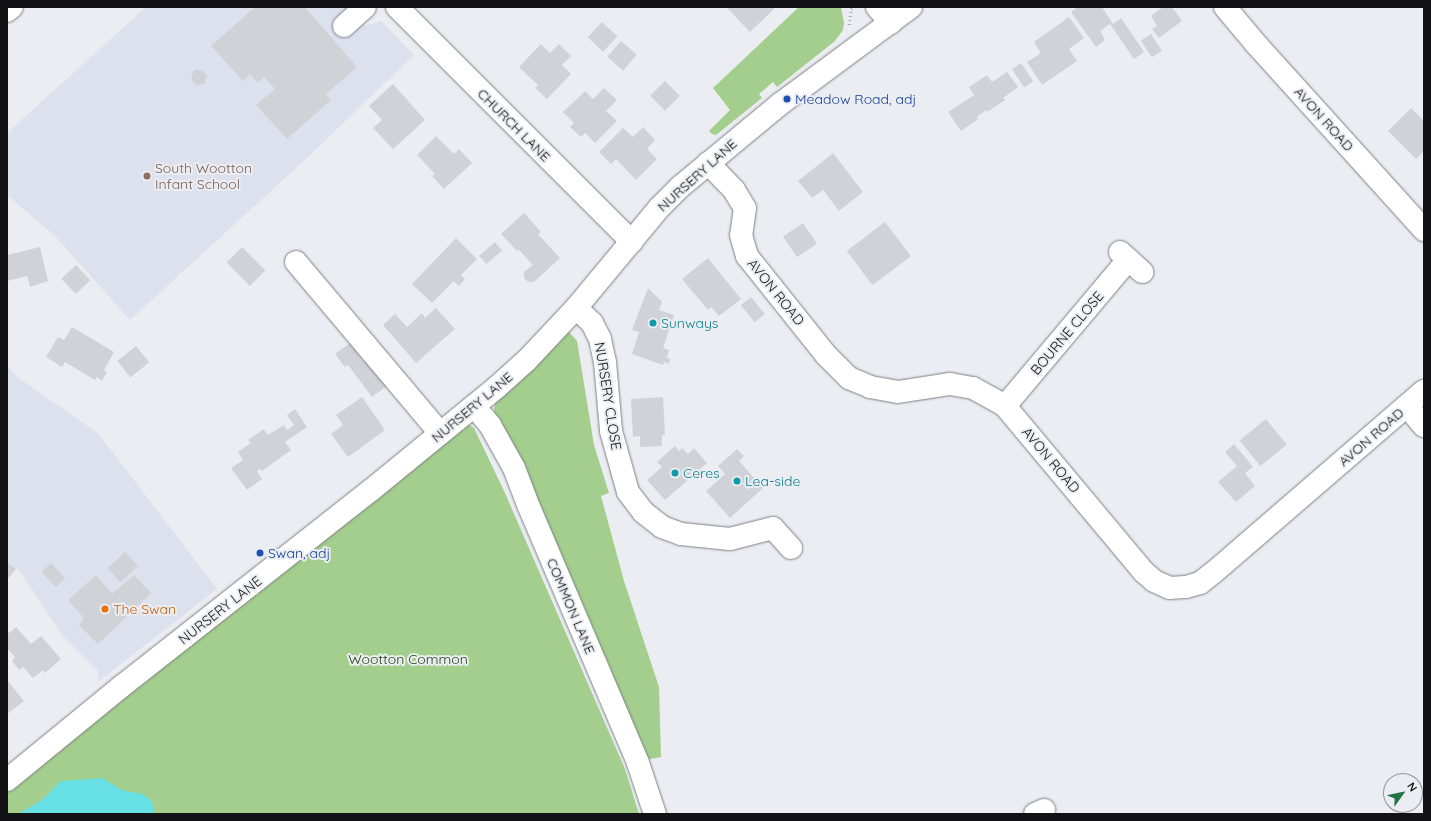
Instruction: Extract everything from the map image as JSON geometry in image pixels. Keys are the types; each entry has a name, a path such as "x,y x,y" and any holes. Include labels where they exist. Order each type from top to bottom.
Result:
{"street":[{"path":"7,11 12,7"},
{"path":"344,26 365,7"},
{"name":"CHURCH LANE","path":"396,7 632,242"},
{"name":"NURSERY LANE","path":"7,780 116,679 370,491 474,406 527,360 576,308 660,207 708,163 884,15 911,7"},
{"name":"AVON ROAD","path":"1225,7 1256,44 1424,230"},
{"name":"AVON ROAD","path":"708,163 734,190 744,208 741,235 747,256 826,355 849,378 870,387 898,392 950,384 973,388 1005,406 1144,572 1154,581 1170,588 1186,587 1200,582 1213,573 1424,391"},
{"path":"296,262 440,433"},
{"name":"BOURNE CLOSE","path":"1005,406 1130,262"},
{"name":"NURSERY CLOSE","path":"576,308 592,323 600,339 605,362 611,431 628,492 643,512 662,527 680,534 730,539 773,528 791,548"},
{"name":"COMMON LANE","path":"474,406 490,425 514,468 529,507 638,763 655,814"},
{"path":"1407,406 1424,426"}],"shaded area":[{"name":"South Wootton Infant School","path":"146,7 347,7 365,26 381,21 414,55 308,157 130,320 55,236 7,195 7,133"},
{"path":"7,365 17,377 98,433 217,589 98,682 98,671 62,635 20,571 7,562"}],"green space":[{"path":"799,7 841,7 844,23 843,30 835,41 777,87 773,82 759,94 762,98 716,135 712,134 709,131 730,110 713,88"},
{"path":"569,332 577,341 594,445 609,493 601,496 624,581 659,687 661,757 645,760 494,411 495,401 558,334"},
{"name":"Wootton Common","path":"467,423 474,428 505,493 625,769 639,814 7,814 7,792 68,743 78,724"}],"water":[{"path":"102,778 122,790 142,794 151,800 155,814 18,814 42,800 61,781"}],"building":[{"path":"255,7 305,7 357,67 326,94 331,100 287,139 256,105 275,89 264,77 258,83 250,74 243,81 211,46"},
{"path":"730,7 776,7 750,32 728,9"},
{"path":"1078,7 1102,7 1113,24 1121,18 1144,52 1134,59 1110,24 1100,31 1105,40 1096,47 1071,12"},
{"path":"1163,7 1172,7 1182,21 1159,38 1152,29 1157,26 1151,16"},
{"path":"1069,17 1084,38 1069,49 1077,61 1042,85 1027,62 1041,53 1034,42"},
{"path":"602,22 617,36 603,52 588,37"},
{"path":"1151,34 1162,51 1152,57 1141,41"},
{"path":"621,41 637,55 623,71 607,57"},
{"path":"541,44 550,53 559,44 571,56 562,65 571,74 547,99 535,88 538,85 519,67"},
{"path":"1021,63 1033,81 1024,87 1012,69"},
{"path":"194,70 202,70 207,76 204,84 195,85 191,78"},
{"path":"1007,72 1018,87 1003,98 1005,100 987,112 986,110 977,117 978,119 961,131 948,112 974,95 969,87 987,75 992,82"},
{"path":"665,81 680,96 665,111 650,96"},
{"path":"393,84 425,120 393,149 373,128 382,120 369,106"},
{"path":"604,88 617,100 606,111 617,121 595,143 585,133 581,137 570,127 574,123 563,112 585,91 593,99"},
{"path":"1411,108 1424,121 1424,151 1416,159 1388,131"},
{"path":"643,127 655,140 647,149 657,159 636,180 616,159 611,164 599,152 623,128 633,137"},
{"path":"436,136 454,154 459,149 472,163 444,189 432,176 435,174 417,155"},
{"path":"833,153 863,192 839,211 823,190 812,198 798,181"},
{"path":"524,213 541,232 538,234 560,258 534,282 528,282 524,278 524,272 533,265 501,234"},
{"path":"885,222 911,256 873,285 847,251"},
{"path":"803,223 817,244 797,257 783,236"},
{"path":"456,238 477,259 461,275 465,279 459,286 454,281 432,303 412,284"},
{"path":"495,242 502,250 486,264 479,256"},
{"path":"40,247 48,281 30,287 27,276 7,281 7,255"},
{"path":"242,247 265,270 250,286 226,263"},
{"path":"708,258 741,299 719,316 711,307 708,310 682,279"},
{"path":"76,265 90,280 76,294 61,279"},
{"name":"Sunways","path":"648,288 662,302 659,310 674,315 663,348 669,350 667,358 670,359 669,364 664,362 663,365 632,354 639,332 632,330"},
{"path":"751,297 765,314 755,322 741,305"},
{"path":"436,308 455,329 416,363 383,325 395,314 407,327 422,313 425,318"},
{"path":"72,327 114,352 104,370 107,372 102,381 97,377 95,380 65,362 62,367 46,357 58,337 64,340"},
{"path":"350,343 364,362 372,356 392,382 372,397 348,365 345,367 335,354"},
{"path":"136,346 149,362 131,377 117,361"},
{"path":"362,397 385,430 348,457 331,434 343,425 336,415"},
{"path":"663,397 665,435 662,435 662,446 640,447 640,436 633,437 631,399"},
{"path":"295,409 307,427 285,442 291,450 262,471 260,469 257,471 262,479 247,490 231,468 243,460 238,452 251,443 248,440 264,429 268,435 284,425 287,430 294,425 287,415"},
{"path":"1266,419 1287,445 1260,466 1240,440"},
{"path":"1234,444 1253,467 1245,473 1255,486 1236,502 1218,482 1237,466 1225,452"},
{"name":"Ceres","path":"675,446 679,451 682,448 688,454 694,448 707,463 665,500 647,480 662,467 657,462"},
{"name":"Lea-side","path":"737,449 744,456 739,461 763,488 730,518 706,491 725,474 718,466"},
{"path":"125,552 138,566 120,582 107,568"},
{"path":"7,562 16,569 7,580"},
{"path":"51,563 65,578 56,587 41,572"},
{"name":"The Swan","path":"96,575 112,594 134,575 151,593 98,644 79,625 84,618 68,600"},
{"path":"16,627 31,644 41,636 61,659 45,673 43,670 33,678 23,667 19,670 12,661 15,657 7,648 7,631 9,633"},
{"path":"7,680 24,701 7,714"}],"place":[{"name":"Meadow Road, adj","path":"787,99"},
{"name":"South Wootton Infant School","path":"147,176"},
{"name":"Sunways","path":"653,323"},
{"name":"Ceres","path":"675,473"},
{"name":"Lea-side","path":"737,481"},
{"name":"Swan, adj","path":"260,553"},
{"name":"The Swan","path":"105,609"}]}
